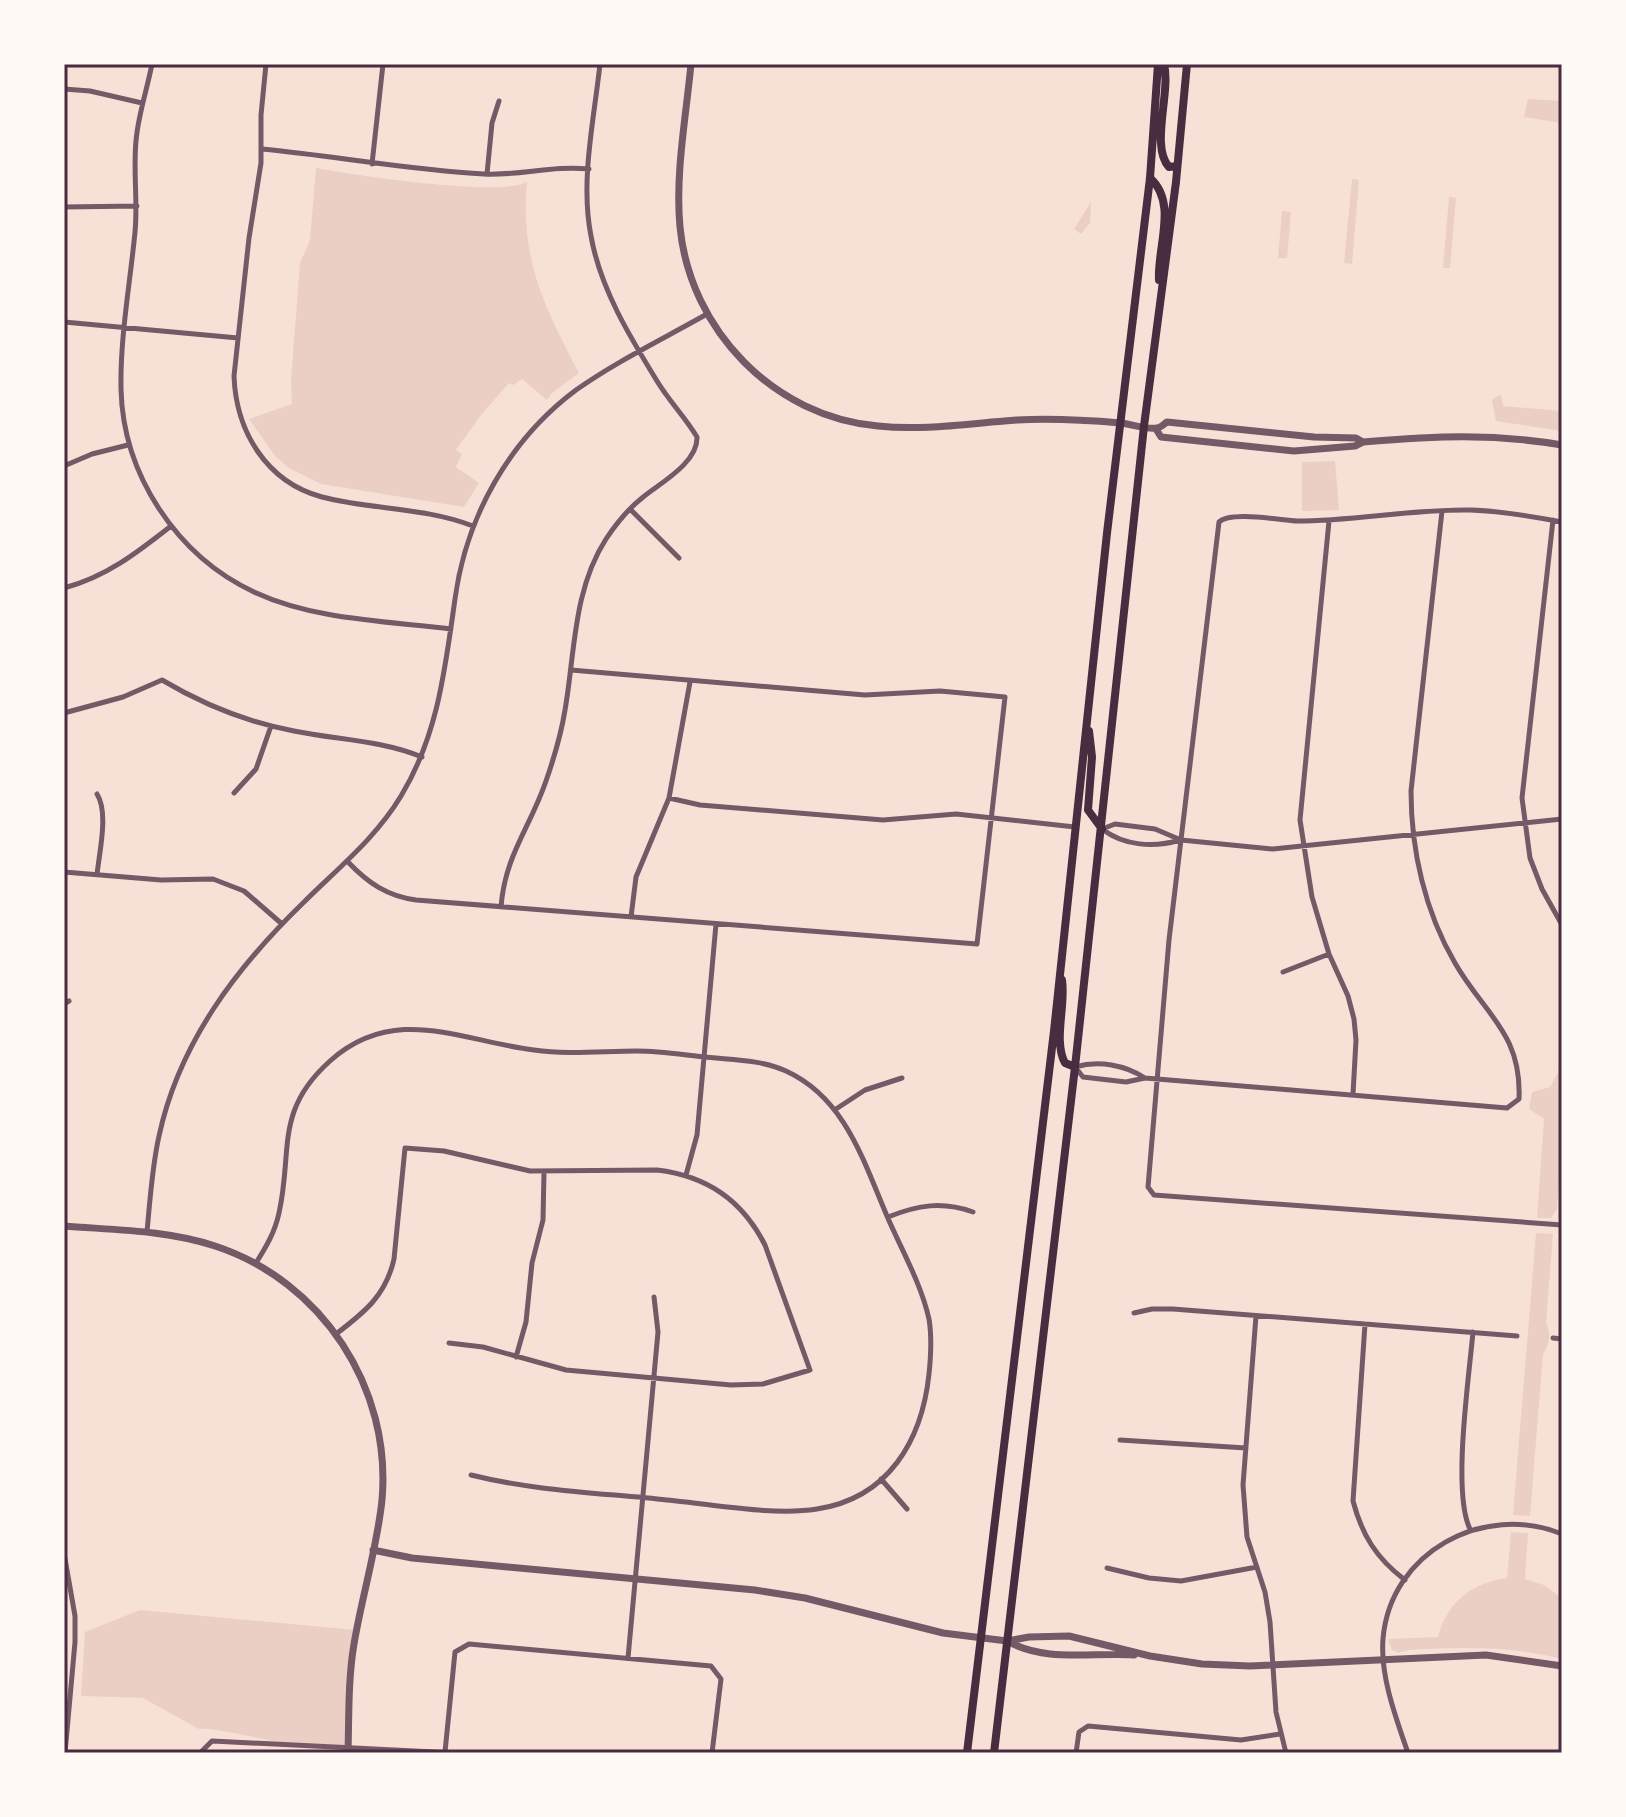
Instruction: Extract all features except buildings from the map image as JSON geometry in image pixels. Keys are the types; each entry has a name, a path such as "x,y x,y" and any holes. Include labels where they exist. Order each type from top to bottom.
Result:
{"main road":[{"path":"967,1753 1150,178 1158,64"},
{"path":"1164,64 1167,89 1161,154 1169,167 1177,166"},
{"path":"994,1753 1075,1067 1144,426 1187,64"},
{"path":"1150,178 1157,185 1164,205 1158,266 1161,296"},
{"path":"1087,721 1092,757 1088,810 1102,829"},
{"path":"1060,963 1064,998 1059,1052 1065,1063 1075,1067"}],"street":[{"path":"152,64 136,139 137,206 121,392 128,445 148,490 171,526 202,558 255,592 280,602 324,612 451,629"},
{"path":"266,64 259,186 249,238 234,376 239,413 254,448 285,480 320,496 434,513 473,526"},
{"path":"372,164 383,64"},
{"path":"501,907 509,861 536,807 556,749 585,583 605,540 630,509 680,467 697,445 693,430 657,381 612,299 596,260 588,218 589,169 600,64"},
{"path":"691,64 679,211 684,256 692,282 707,314 732,350 771,386 809,408 846,420 892,427 1046,418 1120,423 1156,429 1161,437 1263,449 1324,450 1363,442 1479,435 1562,445"},
{"path":"64,89 90,91 142,103"},
{"path":"487,174 492,123 499,101"},
{"path":"262,149 372,164 487,174 511,174 554,167 589,169"},
{"path":"64,207 137,206"},
{"path":"147,1233 159,1135 178,1072 202,1023 221,995 282,924 348,862 390,813 422,757 438,710 458,580 473,526 494,482 539,424 577,390 707,314"},
{"path":"64,322 238,338"},
{"path":"1156,429 1167,422 1314,437 1356,438 1363,442"},
{"path":"64,466 92,454 128,445"},
{"path":"630,509 679,558"},
{"path":"1145,1078 1126,1082 1092,1079 1083,1077 1075,1067 1088,1063 1121,1066 1145,1078 1157,1080 1507,1108 1519,1099 1516,1057 1501,1025 1455,964 1438,930 1426,897 1413,836 1411,791 1442,511"},
{"path":"1562,522 1502,512 1442,511 1329,521 1232,516 1219,522 1169,940 1148,1187 1154,1195 1562,1224"},
{"path":"1553,520 1522,798 1530,858 1542,889 1562,925"},
{"path":"1329,521 1301,802 1312,897 1329,954 1348,996 1354,1019 1353,1094"},
{"path":"64,588 98,576 121,563 171,526"},
{"path":"348,862 375,887 397,896 977,944 1005,697 940,691 865,695 571,670"},
{"path":"64,713 123,697 162,680 209,706 271,726 386,744 422,757"},
{"path":"631,917 636,877 669,798 690,682"},
{"path":"234,793 256,769 271,726"},
{"path":"97,794 102,801 103,817 97,875"},
{"path":"669,798 700,805 883,820 936,814 1075,827"},
{"path":"1102,829 1114,838 1153,844 1181,840 1249,848 1304,847 1562,819"},
{"path":"1102,829 1115,824 1155,829 1181,840"},
{"path":"64,872 224,882 244,891 282,924"},
{"path":"686,1175 697,1135 716,924"},
{"path":"1283,972 1329,954"},
{"path":"256,1263 278,1217 285,1145 296,1106 318,1072 333,1058 355,1043 387,1032 420,1028 548,1052 642,1051 752,1061 785,1071 818,1091 836,1109 855,1140 923,1299 931,1336 925,1406 919,1425 899,1460 881,1479 841,1503 796,1511 523,1486 471,1475"},
{"path":"836,1109 865,1090 902,1078"},
{"path":"336,1334 375,1302 391,1274 405,1148 444,1151 518,1170 657,1170 686,1175 721,1191 736,1203 765,1245 810,1370 751,1386 566,1370 483,1347 449,1343"},
{"path":"516,1357 526,1322 532,1263 543,1220 544,1172"},
{"path":"888,1217 929,1205 957,1207 973,1212"},
{"path":"64,1226 196,1240 256,1263 300,1294 336,1334 363,1382 377,1426 383,1472 382,1499 354,1645 348,1750"},
{"path":"628,1658 658,1332 654,1297"},
{"path":"1134,1313 1173,1309 1517,1336"},
{"path":"1256,1316 1243,1485 1247,1537 1265,1592 1270,1622 1280,1734 1286,1753"},
{"path":"1365,1324 1353,1501 1360,1527 1372,1549 1405,1580"},
{"path":"1470,1529 1462,1503 1462,1476 1473,1332"},
{"path":"1553,1338 1562,1339"},
{"path":"1120,1440 1246,1448"},
{"path":"881,1479 907,1509"},
{"path":"1408,1753 1396,1717 1383,1658 1383,1637 1389,1611 1405,1580 1440,1545 1470,1529 1512,1523 1534,1525 1562,1534"},
{"path":"373,1550 412,1558 785,1594 911,1627 1007,1641 1069,1636 1150,1656"},
{"path":"64,1553 74,1607 75,1642 65,1753"},
{"path":"1107,1568 1149,1578 1181,1581 1257,1567"},
{"path":"1007,1641 1027,1651 1068,1657 1105,1654 1150,1656 1225,1666 1486,1655 1562,1666"},
{"path":"445,1752 455,1652 469,1644 711,1666 721,1679 712,1753"},
{"path":"1076,1753 1079,1732 1088,1726 1232,1740 1280,1734"},
{"path":"200,1753 212,1741 455,1753"}],"shaded area":[{"path":"1528,99 1562,101 1562,123 1524,117"},
{"path":"316,168 458,186 511,186 527,182 527,235 531,259 545,303 579,373 547,400 522,379 513,385 509,383 481,415 456,450 462,454 456,467 479,483 464,507 321,484 289,468 275,456 249,419 292,404 300,263 310,240"},
{"path":"1352,179 1359,180 1352,264 1344,263"},
{"path":"1449,197 1456,198 1450,268 1443,268"},
{"path":"1091,202 1090,223 1081,234 1074,229"},
{"path":"1282,211 1291,212 1287,258 1278,258"},
{"path":"1501,394 1503,406 1562,411 1562,431 1496,421 1492,400"},
{"path":"1335,461 1339,510 1302,511 1302,462"},
{"path":"1562,1066 1557,1209 1551,1218 1537,1218 1544,1119 1529,1109 1532,1092 1550,1087"},
{"path":"1536,1233 1553,1234 1546,1323 1549,1339 1543,1354 1530,1516 1513,1515"},
{"path":"1511,1532 1528,1533 1525,1579 1544,1585 1562,1598 1562,1659 1486,1648 1398,1653 1392,1650 1388,1639 1438,1637 1448,1614 1463,1596 1483,1584 1507,1578"},
{"path":"140,1610 356,1630 348,1748 298,1746 199,1729 143,1698 81,1696 85,1632"}]}
